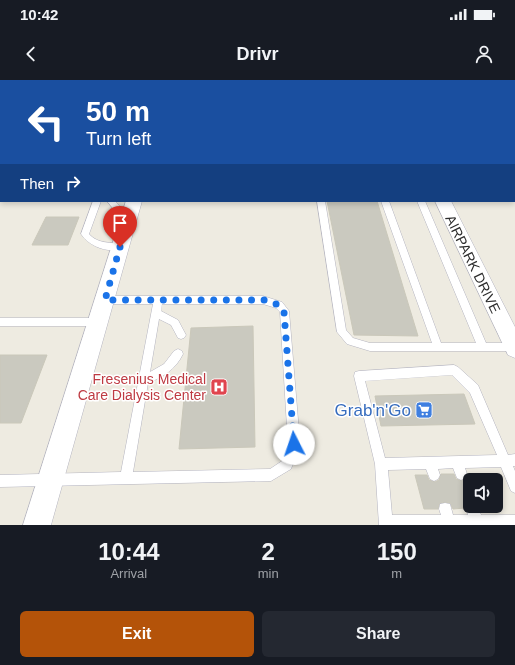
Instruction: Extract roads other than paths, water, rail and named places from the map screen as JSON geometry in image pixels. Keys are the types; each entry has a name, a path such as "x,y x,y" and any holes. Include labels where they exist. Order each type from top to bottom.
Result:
{"street":[{"path":"37,525 134,202"},
{"name":"AIRPARK DRIVE","path":"443,202 515,347"}],"lane":[{"path":"97,202 85,234 90,242 99,246 120,247"},
{"path":"112,202 128,222"},
{"path":"320,202 342,332 350,341 370,347 515,347"},
{"path":"385,202 438,347"},
{"path":"421,202 483,347"},
{"path":"0,481 271,475 287,465 294,444 284,312 279,305 264,300 105,300"},
{"path":"126,478 158,300"},
{"path":"155,313 178,324 181,335"},
{"path":"0,322 98,322"},
{"path":"144,379 156,376 166,369 178,354"},
{"path":"515,487 510,461 474,389 454,370 359,376 381,464 386,523 515,522"},
{"path":"381,464 433,469 459,468 510,461"},
{"path":"445,509 449,522"},
{"path":"474,513 477,522"}],"place":[{"name":"Fresenius Medical Care Dialysis Center","path":"219,387"},
{"name":"Grab'n'Go","path":"424,410"}]}
